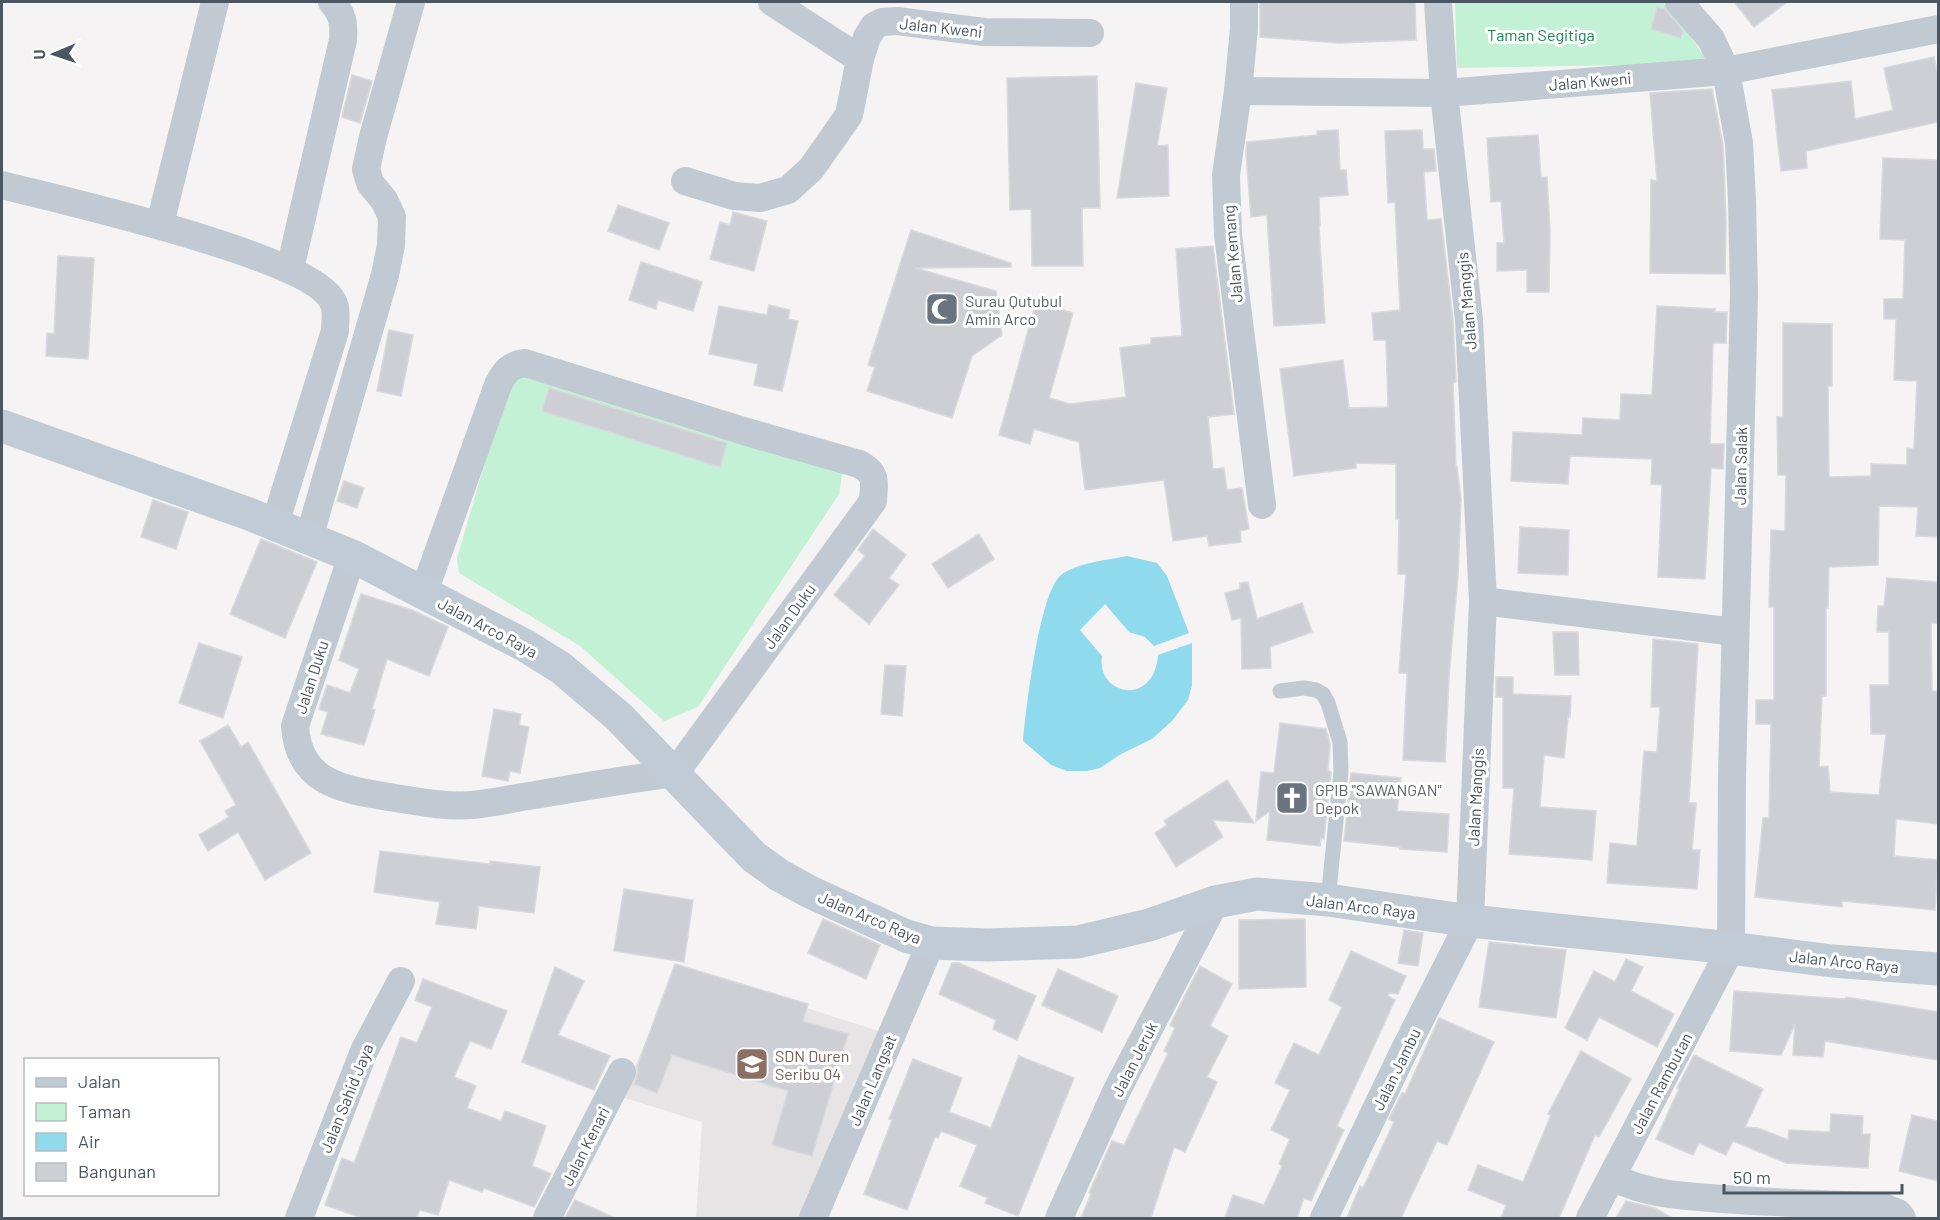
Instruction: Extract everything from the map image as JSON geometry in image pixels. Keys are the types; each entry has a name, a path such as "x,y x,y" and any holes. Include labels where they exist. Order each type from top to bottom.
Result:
{"main road":[{"name":"Jalan Arco Raya","path":"2,426 275,524 352,556 526,646 561,668 619,717 754,857 779,875 810,892 906,936 931,943 998,945 1078,942 1149,925 1215,902 1257,894 1328,900 1470,921 1731,948 1832,961 1938,969"}],"street":[{"path":"160,224 215,2"},
{"path":"290,269 343,40 344,24 341,12 332,2"},
{"path":"309,538 392,244 392,217 384,200 370,183 366,169 411,2"},
{"path":"772,2 860,58"},
{"name":"Jalan Kemang","path":"1244,2 1238,92 1226,175 1228,236 1262,505"},
{"name":"Jalan Manggis","path":"1438,2 1444,93 1469,320 1483,601 1470,921"},
{"name":"Jalan Salak","path":"1679,2 1711,39 1726,70 1739,143 1744,270 1732,777 1731,948"},
{"name":"Jalan Kweni","path":"685,181 734,196 760,198 788,190 811,169 849,115 860,58 870,31 882,22 897,21 984,32 1090,33"},
{"name":"Jalan Kweni","path":"1238,92 1444,93 1726,70 1938,29"},
{"path":"2,186 160,224 290,269 327,293 334,304 335,331 275,524"},
{"name":"Jalan Duku","path":"352,556 295,726 296,744 302,758 323,778 337,786 351,790 436,805 472,805 675,773 873,501 874,479 869,470 859,464 525,363 514,364 504,372 498,385 424,592"},
{"path":"1483,601 1735,632"},
{"name":"Jalan Jeruk","path":"1059,1218 1117,1090 1215,902"},
{"name":"Jalan Jambu","path":"1324,1218 1402,1055 1470,921"},
{"name":"Jalan Langsat","path":"813,1218 931,943"},
{"name":"Jalan Rambutan","path":"1590,1218 1731,948"},
{"name":"Jalan Sahid Jaya","path":"298,1218 364,1051 401,981"},
{"name":"Jalan Kenari","path":"547,1218 622,1072"},
{"path":"1612,1177 1632,1187 1671,1194 1883,1207 1898,1213 1902,1218"}],"lane":[{"path":"1280,691 1304,688 1323,694 1340,742 1341,772 1328,900"}],"shaded area":[{"name":"SDN Duren Seribu 04","path":"678,966 881,1032 804,1218 696,1218 702,1122 622,1097"}],"green space":[{"name":"Taman Segitiga","path":"1455,2 1663,2 1679,20 1705,58 1686,64 1457,68"},
{"path":"512,371 843,469 839,494 698,707 664,721 580,646 459,573 457,558"}],"water":[{"path":"1127,556 1157,563 1167,576 1189,633 1154,646 1145,637 1129,632 1105,604 1080,630 1102,656 1103,669 1108,680 1116,687 1126,690 1137,689 1147,683 1154,672 1158,655 1192,643 1192,685 1188,700 1172,721 1152,739 1121,754 1100,768 1087,771 1067,771 1051,765 1023,741 1035,653 1046,604 1053,586 1067,571 1092,562"}],"building":[{"path":"1260,2 1415,2 1416,40 1339,43 1260,37"},
{"path":"1734,2 1787,2 1754,27"},
{"path":"1657,7 1665,9 1683,31 1681,38 1651,29"},
{"path":"1934,57 1938,75 1938,122 1806,151 1807,168 1781,171 1772,90 1851,81 1855,119 1893,110 1884,68"},
{"path":"352,75 372,81 360,123 342,117"},
{"path":"1097,76 1100,208 1082,208 1083,266 1032,266 1031,209 1010,210 1007,78"},
{"path":"1136,83 1167,88 1157,146 1168,145 1169,196 1117,198"},
{"path":"1712,89 1723,145 1726,222 1725,274 1650,273 1651,180 1657,181 1650,93"},
{"path":"1338,130 1340,170 1346,170 1348,195 1319,197 1325,323 1274,326 1267,215 1251,217 1247,142 1317,135 1317,131"},
{"path":"1422,130 1423,149 1434,149 1436,171 1424,172 1427,220 1441,219 1453,321 1456,467 1461,499 1445,762 1403,760 1407,673 1399,673 1406,574 1398,574 1399,519 1396,519 1396,464 1356,463 1356,468 1294,476 1280,369 1343,360 1349,408 1388,407 1386,340 1374,340 1372,313 1400,310 1395,202 1388,203 1385,131"},
{"path":"1538,135 1541,178 1547,177 1550,231 1549,292 1527,292 1527,270 1497,271 1497,243 1504,243 1501,201 1491,202 1487,138"},
{"path":"1883,158 1938,160 1938,537 1916,536 1918,507 1879,506 1878,565 1829,567 1828,608 1826,608 1826,696 1822,696 1819,767 1828,766 1830,792 1879,795 1886,734 1871,734 1870,685 1889,685 1889,632 1877,632 1878,606 1884,606 1887,578 1938,582 1938,623 1931,623 1932,691 1938,691 1938,824 1896,819 1894,856 1938,860 1935,910 1842,901 1842,907 1755,897 1763,818 1769,818 1771,724 1756,724 1756,700 1774,700 1774,607 1769,607 1771,530 1785,531 1786,475 1778,475 1777,417 1783,417 1783,323 1832,324 1832,386 1828,386 1829,477 1871,476 1871,464 1907,465 1907,448 1914,449 1917,381 1894,380 1896,319 1884,319 1884,299 1903,299 1905,240 1880,239"},
{"path":"618,205 669,223 659,250 608,231"},
{"path":"733,212 767,221 754,271 710,259 720,222 730,225"},
{"name":"Surau Qutubul Amin Arco","path":"911,230 1011,263 1011,267 915,268 996,291 1002,335 972,356 952,418 867,391 875,367 868,365"},
{"path":"1213,246 1234,414 1208,417 1213,469 1224,468 1227,490 1242,488 1249,529 1240,531 1241,542 1209,546 1207,536 1173,541 1164,480 1085,490 1079,442 1034,429 1030,444 999,435 1036,302 1073,313 1049,398 1070,404 1126,397 1120,348 1151,344 1151,338 1182,336 1176,249"},
{"path":"58,256 94,258 88,359 46,356 47,333 54,334"},
{"path":"641,262 702,282 693,311 658,300 656,309 629,300"},
{"path":"769,305 790,310 788,319 798,321 782,391 754,385 758,364 709,354 719,306 767,315"},
{"path":"1657,306 1715,309 1714,312 1727,312 1726,343 1713,343 1710,444 1724,444 1723,469 1711,468 1705,579 1658,577 1662,485 1651,484 1652,459 1570,456 1568,484 1511,481 1513,432 1582,435 1583,418 1620,420 1621,394 1652,395"},
{"path":"389,330 413,335 401,396 377,391"},
{"path":"549,388 727,443 720,467 542,411"},
{"path":"344,481 364,488 357,508 337,501"},
{"path":"153,500 188,512 176,549 141,537"},
{"path":"1520,527 1569,530 1568,575 1518,573"},
{"path":"873,529 906,555 889,578 899,585 869,624 834,595 865,556 858,550"},
{"path":"979,534 994,559 948,588 932,564"},
{"path":"261,539 317,562 285,638 230,614"},
{"path":"1248,582 1257,619 1302,603 1312,632 1270,647 1271,668 1242,669 1241,618 1232,620 1225,593 1240,589 1240,583"},
{"path":"361,594 412,610 448,627 429,676 387,659 364,745 321,734 328,712 319,709 327,685 350,693 359,669 339,660"},
{"path":"1553,632 1578,632 1579,675 1555,675"},
{"path":"1653,639 1698,644 1689,803 1696,803 1692,850 1700,850 1697,889 1607,883 1610,843 1637,846 1644,751 1657,752 1660,707 1651,707"},
{"path":"199,643 242,657 223,718 179,703"},
{"path":"885,665 906,666 902,716 881,714"},
{"path":"1496,677 1513,677 1513,694 1571,696 1564,758 1544,755 1540,807 1596,811 1592,860 1509,854 1514,788 1503,788 1503,697 1496,697"},
{"path":"494,709 521,714 519,725 529,727 520,773 510,771 508,781 482,776"},
{"name":"GPIB \"SAWANGAN\" Depok","path":"1280,723 1326,729 1330,744 1328,770 1331,772 1324,839 1321,838 1320,846 1267,840 1270,811 1256,821 1261,772 1274,773"},
{"path":"228,725 241,747 248,742 311,853 265,880 238,832 208,851 199,835 229,817 225,811 236,805 200,741"},
{"path":"1351,773 1401,778 1397,811 1449,814 1447,852 1400,849 1400,847 1344,841"},
{"path":"1227,780 1254,823 1213,820 1223,837 1176,867 1155,833 1167,825 1164,821"},
{"path":"380,851 490,864 490,861 540,867 534,913 479,906 476,929 436,924 440,902 374,892"},
{"path":"624,889 693,900 684,962 614,951"},
{"path":"823,919 880,945 866,979 808,953"},
{"path":"1305,919 1306,987 1239,989 1239,920"},
{"path":"1404,930 1423,933 1418,966 1398,963"},
{"path":"1489,942 1566,950 1556,1018 1479,1007"},
{"path":"1351,951 1406,976 1398,994 1389,993 1388,996 1395,1000 1337,1126 1344,1130 1311,1201 1304,1198 1297,1218 1225,1218 1233,1195 1264,1205 1282,1166 1279,1164 1290,1139 1271,1130 1290,1090 1275,1083 1294,1043 1319,1055 1342,1007 1329,1000"},
{"path":"1626,959 1643,967 1631,991 1674,1014 1657,1047 1599,1017 1587,1040 1565,1028 1594,971 1615,982"},
{"path":"952,963 959,963 1036,996 1017,1040 993,1029 996,1020 939,994"},
{"path":"675,964 808,1004 803,1021 848,1034 812,1156 772,1145 788,1091 672,1055 657,1093 634,1084 638,1072 637,1067"},
{"path":"1200,966 1232,984 1210,1026 1228,1036 1207,1077 1217,1082 1185,1152 1174,1147 1151,1218 1081,1218 1091,1194 1089,1193 1112,1141 1124,1145 1168,1053 1164,1051 1175,1028 1170,1025"},
{"path":"555,967 584,981 558,1035 610,1056 594,1090 522,1062"},
{"path":"1058,969 1118,996 1102,1032 1042,1005"},
{"path":"423,979 507,1011 491,1049 470,1041 454,1077 476,1086 467,1108 501,1121 505,1111 546,1126 532,1166 551,1174 534,1207 484,1188 482,1192 449,1180 438,1215 420,1210 416,1218 362,1218 325,1205 342,1158 354,1163 401,1037 417,1043 432,1007 415,1000"},
{"path":"1734,991 1845,999 1846,997 1938,1012 1938,1060 1825,1041 1823,1057 1793,1055 1795,1024 1781,1055 1730,1051"},
{"path":"1439,1018 1494,1042 1447,1145 1437,1141 1401,1218 1347,1218 1360,1186 1363,1188 1394,1122 1389,1119 1402,1093 1405,1094"},
{"path":"1581,1051 1631,1079 1599,1137 1595,1135 1559,1218 1501,1218 1506,1205 1468,1190 1478,1165 1523,1182 1551,1115 1548,1114"},
{"path":"1694,1055 1763,1089 1745,1127 1758,1128 1788,1140 1789,1130 1830,1132 1831,1114 1863,1116 1862,1134 1870,1134 1868,1168 1786,1163 1733,1141 1726,1155 1699,1143 1693,1155 1656,1139 1679,1089 1677,1088"},
{"path":"1019,1056 1074,1078 1018,1216 985,1203 988,1198 960,1186 977,1145 941,1131 938,1138 935,1137 907,1210 864,1194 892,1120 889,1119 913,1059 962,1078 949,1112 991,1128"},
{"path":"1912,1115 1938,1121 1938,1181 1899,1171"},
{"path":"575,1200 615,1218 565,1218"},
{"path":"1626,1201 1655,1208 1672,1218 1616,1218"}],"place":[{"name":"Surau Qutubul Amin Arco","path":"942,309"},
{"name":"GPIB \"SAWANGAN\" Depok","path":"1292,798"},
{"name":"SDN Duren Seribu 04","path":"752,1064"}]}
